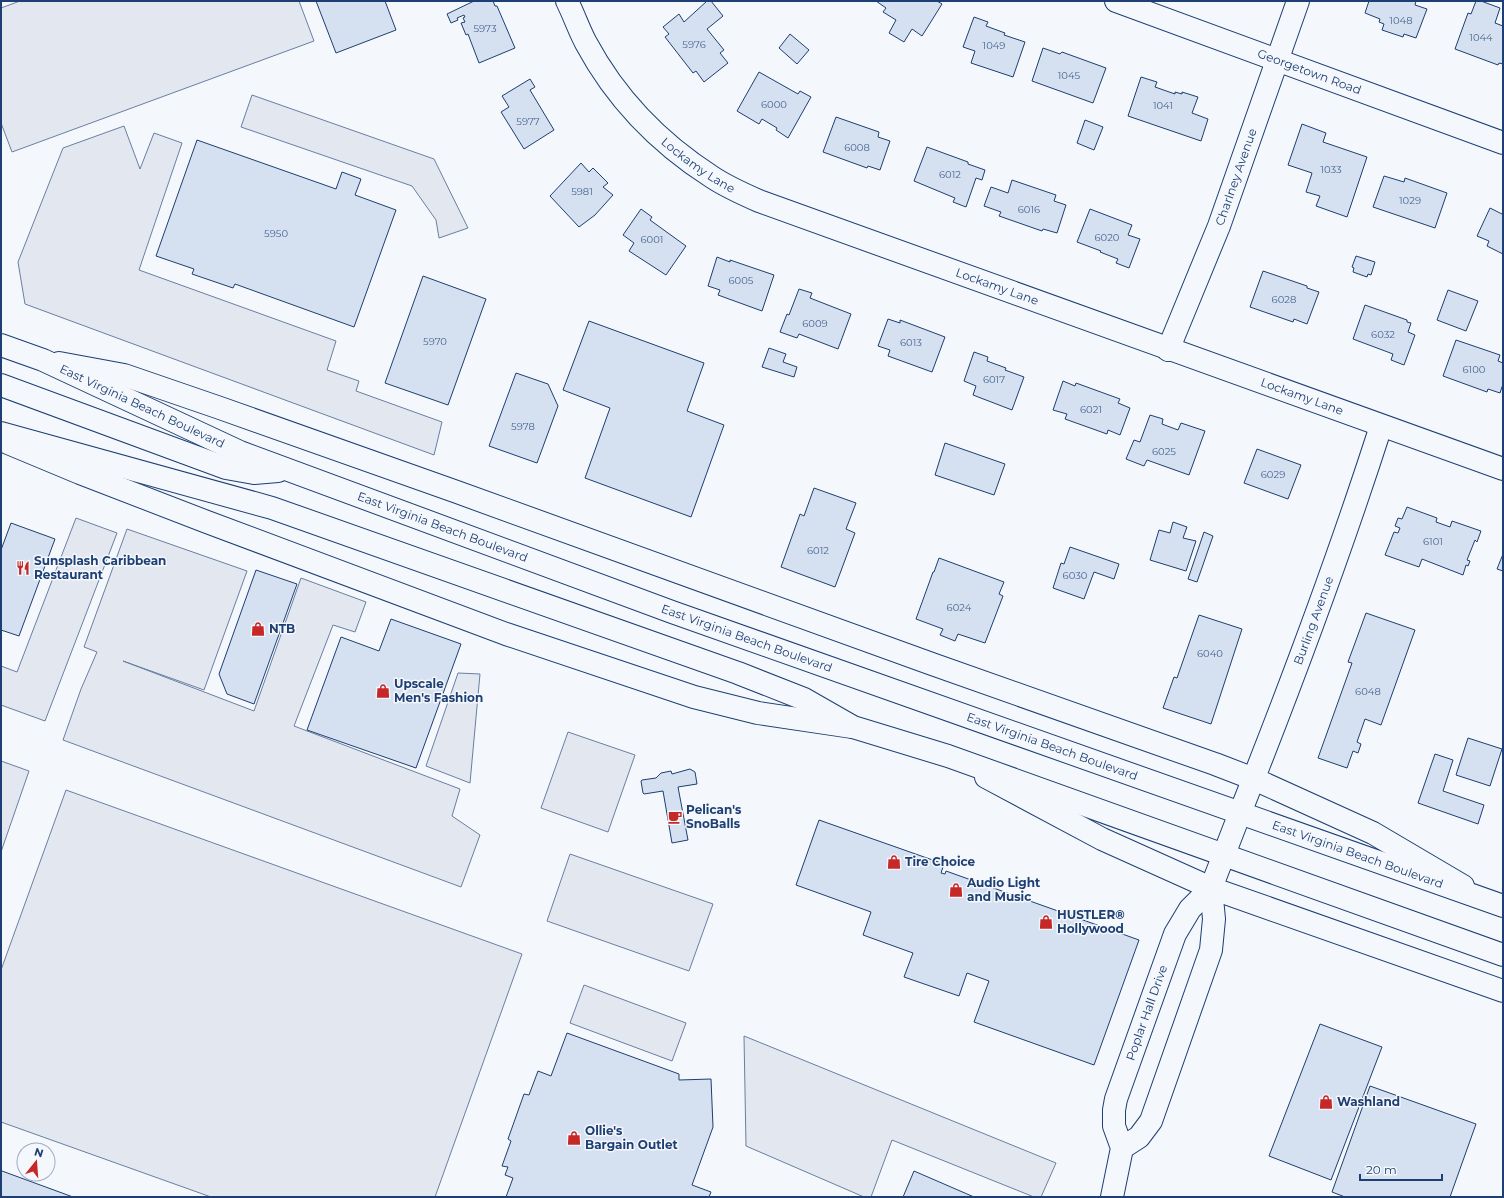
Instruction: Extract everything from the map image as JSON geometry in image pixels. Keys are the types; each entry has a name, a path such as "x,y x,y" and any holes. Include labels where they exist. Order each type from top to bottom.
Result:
{"street":[{"name":"Lockamy Lane","path":"568,1 586,42 611,84 642,122 671,149 713,178 758,201 1168,350 1503,469"},
{"name":"Georgetown Road","path":"1116,1 1503,142"},
{"name":"Charlney Avenue","path":"1168,350 1219,226 1276,59 1298,1"},
{"name":"East Virginia Beach Boulevard","path":"1,345 43,360 240,452 672,612 1496,903"},
{"path":"43,360 124,375 220,408 464,494 1254,779 1373,833 1496,903"},
{"path":"1,385 226,468 254,472 289,470"},
{"name":"Burling Avenue","path":"1240,813 1305,648 1381,426"},
{"path":"1,432 280,510 738,673 804,699 853,727"},
{"path":"1,440 80,473 207,522 506,634 694,697 758,713 853,727 948,756 1503,955"},
{"path":"948,756 1102,840 1211,888 1503,991"},
{"name":"Poplar Hall Drive","path":"1211,888 1214,919 1211,950 1151,1121 1139,1137 1122,1148 1114,1126 1116,1098 1175,934 1190,909 1211,888 1240,813"},
{"path":"1112,1197 1122,1148"}],"shaded area":[{"path":"20,1 299,1 314,41 12,152 1,123 1,8"},
{"path":"252,95 434,159 468,228 439,238 436,220 412,186 241,127"},
{"path":"124,126 140,169 154,133 182,143 139,270 336,341 327,370 359,381 356,391 442,422 434,455 25,304 18,262 63,148"},
{"path":"76,518 117,533 45,721 1,705 1,666 17,672"},
{"path":"127,529 247,571 204,690 123,661 254,711 301,578 366,602 355,632 333,625 294,726 460,789 452,816 480,835 461,887 63,740 81,689 97,652 84,647"},
{"path":"458,673 480,674 470,783 426,766"},
{"path":"568,732 635,755 608,832 541,808"},
{"path":"1,761 29,771 1,852"},
{"path":"66,790 522,954 435,1197 211,1197 1,1122 1,970"},
{"path":"570,854 713,904 689,971 547,921"},
{"path":"584,985 686,1023 672,1061 570,1023"},
{"path":"744,1036 1056,1163 1041,1197 1034,1197 892,1140 871,1197 864,1197 746,1146"}],"building":[{"path":"316,1 385,1 396,30 336,53"},
{"path":"474,1 493,1 495,6 497,6 515,48 479,63 468,34 466,35 461,23 465,22 463,18 465,17 464,15 451,23 447,14"},
{"path":"707,1 711,1 723,16 707,29 724,50 720,53 728,63 704,82 696,71 693,73 665,37 669,34 663,27 679,14 684,22"},
{"path":"876,1 937,1 942,4 922,36 912,29 904,42 889,33 896,20 883,12 886,8"},
{"path":"1369,1 1416,1 1415,5 1427,9 1416,38 1404,34 1403,37 1382,30 1384,24 1379,22 1380,19 1365,13"},
{"path":"1476,1 1481,1 1500,8 1495,23 1503,26 1503,64 1499,63 1498,65 1455,49 1468,13 1471,14"},
{"path":"974,17 988,22 986,26 1005,33 1004,35 1025,42 1013,77 971,63 975,51 963,47"},
{"path":"790,34 809,50 797,64 779,48"},
{"path":"1043,48 1060,54 1062,52 1106,68 1093,103 1032,81"},
{"path":"759,72 798,94 800,91 811,97 788,138 776,130 777,128 762,119 759,124 737,111"},
{"path":"1141,77 1157,82 1155,87 1175,94 1175,92 1182,94 1182,92 1198,97 1192,113 1208,119 1201,141 1128,116"},
{"path":"530,79 535,87 530,90 554,130 524,149 501,112 509,107 502,96"},
{"path":"836,117 879,132 878,137 890,141 880,170 868,166 867,168 823,152"},
{"path":"1085,120 1103,127 1094,150 1077,143"},
{"path":"1302,124 1326,133 1323,142 1367,157 1347,217 1316,206 1320,196 1306,192 1312,173 1288,165"},
{"path":"197,140 336,189 342,172 361,179 355,195 396,210 354,327 235,284 233,288 192,274 194,269 156,256"},
{"path":"927,147 985,170 982,180 976,178 966,207 953,202 955,198 914,181"},
{"path":"581,163 589,172 593,168 608,183 603,187 613,195 595,215 579,227 550,196"},
{"path":"1384,176 1404,182 1405,178 1447,193 1435,228 1373,207"},
{"path":"1012,180 1056,195 1054,201 1066,205 1057,233 1043,229 1042,231 999,216 1001,212 984,206 991,187 1008,193"},
{"path":"1490,208 1502,214 1503,213 1503,254 1487,246 1489,241 1477,236"},
{"path":"641,209 652,217 650,220 686,246 666,275 629,251 634,243 623,235"},
{"path":"1090,209 1132,225 1128,235 1140,239 1129,268 1116,263 1118,259 1077,242"},
{"path":"1356,256 1375,262 1371,275 1368,274 1367,277 1353,272 1354,268 1352,267"},
{"path":"717,257 774,275 762,311 718,295 720,290 708,286"},
{"path":"1263,271 1307,286 1307,288 1319,292 1307,324 1294,319 1293,322 1250,307"},
{"path":"423,276 486,299 448,405 385,383"},
{"path":"799,289 812,293 810,298 851,314 838,349 799,334 797,338 780,332 787,314 789,315"},
{"path":"1448,290 1478,301 1466,331 1437,320"},
{"path":"1365,305 1407,320 1407,322 1411,323 1408,332 1415,335 1404,365 1391,360 1393,354 1353,339"},
{"path":"888,319 900,323 900,320 945,337 932,372 888,356 890,350 878,346"},
{"path":"589,321 704,363 687,411 724,425 691,517 585,478 610,408 563,390"},
{"path":"1456,340 1500,355 1498,361 1503,363 1503,384 1500,393 1488,389 1487,392 1443,376"},
{"path":"769,348 786,354 783,362 797,367 794,377 762,367"},
{"path":"974,352 988,357 987,361 1006,368 1005,370 1024,377 1012,410 973,395 976,386 964,381"},
{"path":"516,373 548,384 558,406 537,463 489,446"},
{"path":"1063,381 1075,386 1076,383 1120,399 1118,403 1130,408 1120,435 1108,430 1107,434 1065,419 1067,414 1053,410"},
{"path":"1150,415 1163,419 1162,424 1178,430 1181,423 1205,431 1189,475 1147,460 1144,466 1126,459 1134,440 1140,442"},
{"path":"945,443 1005,464 994,495 935,475"},
{"path":"1257,449 1301,465 1288,499 1244,483"},
{"path":"814,488 856,503 846,529 855,533 835,587 781,567 800,514 804,516"},
{"path":"1407,507 1437,518 1436,522 1450,527 1452,521 1481,531 1477,542 1475,540 1467,560 1470,561 1468,566 1466,565 1463,575 1422,559 1419,567 1385,555 1394,532 1398,533 1400,528 1395,526 1398,518 1402,519"},
{"path":"1173,522 1187,527 1183,538 1196,541 1186,571 1150,560 1159,530 1170,533"},
{"name":"Sunsplash Caribbean Restaurant","path":"11,523 55,539 19,636 1,630 1,550"},
{"path":"1204,532 1213,536 1197,582 1188,579"},
{"path":"1070,547 1119,564 1114,579 1094,572 1084,599 1053,588 1061,563 1064,564"},
{"path":"1503,554 1503,571 1497,569"},
{"path":"939,558 1004,582 999,594 1003,596 985,643 958,634 955,641 940,635 943,629 916,619"},
{"name":"NTB","path":"256,570 297,584 254,704 227,694 219,674"},
{"path":"1366,613 1415,630 1381,725 1365,719 1357,742 1361,744 1358,753 1353,751 1347,768 1318,758 1352,663 1348,662"},
{"path":"1199,615 1242,629 1211,724 1163,708 1174,677 1177,678"},
{"name":"Upscale Men's Fashion","path":"391,619 461,644 416,768 307,730 341,637 379,651"},
{"path":"1468,738 1502,749 1490,786 1456,775"},
{"path":"1435,754 1453,760 1443,791 1484,805 1478,824 1418,803"},
{"name":"Pelican's SnoBalls","path":"690,769 695,772 697,784 678,787 688,840 672,843 663,791 644,794 641,781 656,778 661,773 671,771 672,774"},
{"path":"819,820 944,864 941,873 945,874 946,871 1139,940 1094,1065 974,1022 989,981 967,973 959,996 904,977 913,953 863,935 871,912 796,885"},
{"name":"Washland","path":"1320,1024 1382,1047 1331,1180 1269,1156"},
{"path":"567,1033 679,1074 679,1080 711,1079 713,1127 692,1185 711,1192 709,1197 506,1197 513,1178 505,1175 508,1167 502,1166 511,1141 508,1139 524,1094 529,1095 538,1071 551,1076"},
{"path":"1370,1086 1476,1124 1450,1197 1345,1197 1332,1192"},
{"path":"1,1170 16,1176 16,1182 32,1182 73,1197 1,1197"},
{"path":"914,1171 974,1197 903,1197"}],"place":[{"name":"Sunsplash Caribbean Restaurant","path":"23,568"},
{"name":"NTB","path":"258,629"},
{"name":"Upscale Men's Fashion","path":"383,691"},
{"name":"Pelican's SnoBalls","path":"675,817"},
{"name":"Tire Choice","path":"894,862"},
{"name":"Audio Light and Music","path":"956,890"},
{"name":"HUSTLER® Hollywood","path":"1046,922"},
{"name":"Washland","path":"1326,1102"},
{"name":"Ollie's Bargain Outlet","path":"574,1138"}]}
